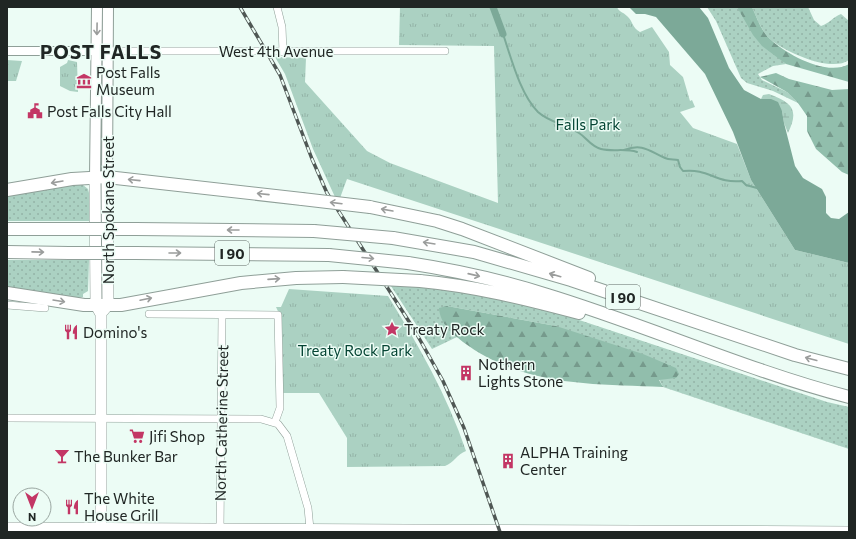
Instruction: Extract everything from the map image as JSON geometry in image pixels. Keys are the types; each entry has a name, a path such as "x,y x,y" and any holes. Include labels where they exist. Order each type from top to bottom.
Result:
{"highway":[{"path":"7,190 72,179 101,177 302,198 370,207 437,221 462,229 634,296 686,319"},
{"name":"I 90","path":"7,229 314,231 393,238 474,252 571,280 795,355 849,369"},
{"name":"I 90","path":"7,252 136,252 329,255 408,263 479,276 544,294 769,373 849,397"},
{"path":"7,293 102,308 180,292 253,281 343,277 420,281 445,284 528,300 579,314 769,373"}],"main road":[{"name":"North Spokane Street","path":"97,7 96,51 101,177 101,530"},
{"name":"North Spokane Street","path":"101,177 108,51 108,7"},
{"path":"7,528 101,530 310,529 849,532"}],"street":[{"path":"277,7 282,27 283,52"},
{"path":"7,51 108,51"},
{"name":"West 4th Avenue","path":"108,51 445,51"},
{"path":"7,305 45,308"},
{"path":"149,314 278,315 280,408 275,422"},
{"name":"North Catherine Street","path":"220,530 222,315"},
{"path":"7,418 221,418 261,419 275,422 281,427 287,436 308,508 310,529"}],"green space":[{"name":"Falls Park","path":"400,7 617,7 629,18 635,29 640,32 652,27 669,52 670,65 683,77 690,101 692,100 695,107 680,112 693,128 737,144 751,180 795,250 849,263 849,344 347,179 340,198 335,197 313,149 285,74 275,57 306,58 305,82 367,151 390,163 498,203 494,46 399,45"},
{"path":"707,7 737,7 776,55 786,64 773,66 758,74 762,80 787,92 798,103 773,91 747,83 741,78 716,21"},
{"path":"737,7 752,7 767,36 777,45 796,57 819,66 830,68 849,64 849,82 786,64 762,46 753,35"},
{"path":"752,7 808,7 814,20 821,26 841,14 849,21 849,60 841,63 820,63 787,50 771,40 765,33"},
{"path":"7,60 22,61 16,81 7,81"},
{"path":"68,60 77,62 78,92 70,91 60,86 60,67 67,63"},
{"path":"776,73 789,79 832,90 849,89 849,175 842,172 816,149 807,131 807,116 798,103 787,92 760,77"},
{"path":"769,94 784,101 792,108 793,118 788,133 784,123 782,111 761,99 763,95"},
{"path":"84,182 83,185 88,189 89,193 89,221 7,221 7,194"},
{"path":"7,260 89,260 88,291 83,294 83,297 79,298 7,287"},
{"path":"389,283 482,295 552,311 827,402 849,407 849,449 663,387 659,379 556,326 447,306 445,325 457,337 432,349"},
{"name":"Treaty Rock Park","path":"289,289 388,296 432,371 450,410 466,451 445,466 347,467 347,438 319,393 283,393 282,320 276,307 281,307"},
{"path":"447,306 556,326 643,354 676,368 679,374 676,378 659,380 663,387 610,385 559,380 510,368 486,357 463,342 447,328 440,314 439,308"}],"shaded area":[{"path":"629,7 699,7 708,18 729,68 744,90 761,99 771,99 778,102 782,111 795,166 803,178 822,189 826,197 826,213 831,218 839,219 849,212 849,263 795,250 751,180 733,132 705,74 656,17 645,14 636,14"}],"waterway":[{"path":"493,7 503,34"},
{"path":"503,34 521,85 538,112 548,119 574,130 597,148 637,152"},
{"path":"624,150 636,147 646,149 667,159 678,160 683,171 700,172 725,180 742,181 746,185 757,188"}],"railway":[{"path":"240,7 280,75 312,159 327,193 415,331 443,381 464,428 500,532"}],"place":[{"name":"Post Falls Museum","path":"84,81"},
{"name":"Post Falls City Hall","path":"35,111"},
{"name":"Treaty Rock","path":"392,329"},
{"name":"Domino's","path":"71,332"},
{"name":"Nothern Lights Stone","path":"466,373"},
{"name":"Jifi Shop","path":"137,436"},
{"name":"The Bunker Bar","path":"62,456"},
{"name":"ALPHA Training Center","path":"508,461"},
{"name":"The White House Grill","path":"72,507"}],"district":[{"name":"POST FALLS","path":"101,51"}]}
